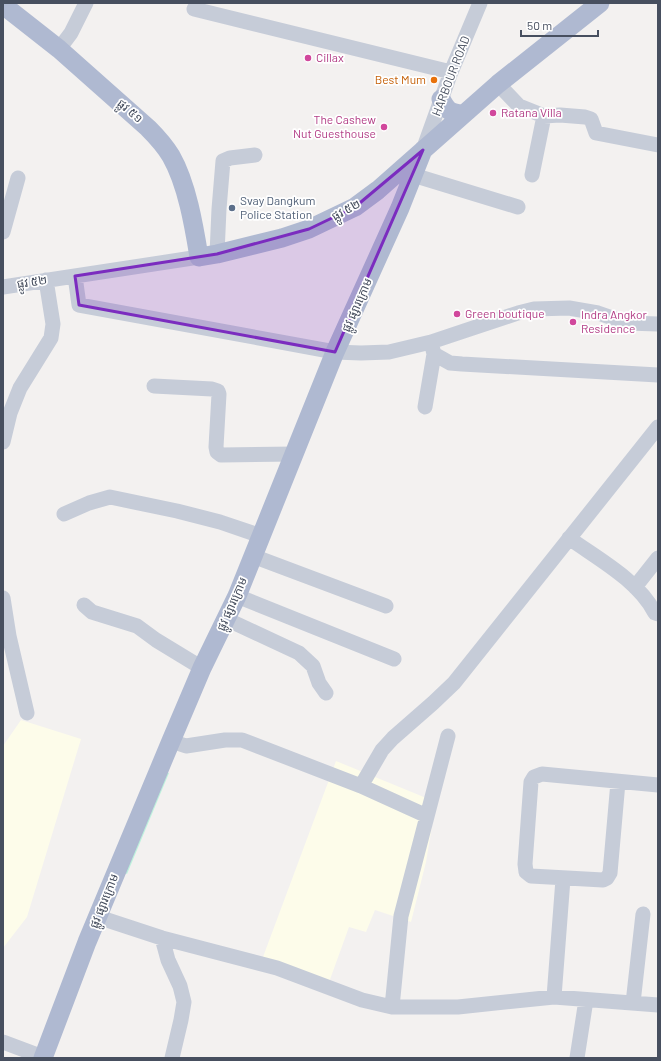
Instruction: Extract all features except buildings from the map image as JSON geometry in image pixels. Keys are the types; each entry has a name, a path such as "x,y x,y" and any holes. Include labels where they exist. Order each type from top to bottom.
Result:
{"main road":[{"name":"ផ្លូវ ៥២","path":"208,255 282,238 309,228 355,207 378,190 462,114 498,84 600,3"},
{"name":"ផ្លូវ ៥១","path":"3,5 59,49 148,128 160,141 172,157 180,176 195,227 208,255"},
{"path":"441,99 448,110 454,113 462,114"},
{"name":"ផ្លូវ ផ្សារក្រោម","path":"43,1057 87,942 171,741 202,668 237,596 335,352 400,208 423,150"},
{"path":"378,190 388,191 393,194 398,199 400,208"}],"street":[{"path":"59,49 71,33 86,3"},
{"name":"HARBOUR ROAD","path":"423,150 451,72 480,3"},
{"path":"194,9 451,72"},
{"path":"498,84 519,106 544,116 560,115 585,117 591,119 596,133 658,145"},
{"path":"532,175 544,116"},
{"path":"208,255 219,238 219,209 223,161 230,158 255,155"},
{"path":"414,175 518,207"},
{"path":"3,232 18,178"},
{"name":"ផ្លូវ ៥២","path":"3,287 208,255"},
{"path":"75,276 79,305 335,352 361,354 433,348 518,313 534,309 569,308 598,313 628,323 658,324"},
{"path":"3,442 10,413 20,388 51,338 53,324 46,280"},
{"path":"433,348 450,363 658,375"},
{"path":"425,407 433,348"},
{"path":"154,386 212,389 218,391 216,447 217,452 221,455 295,454"},
{"path":"361,786 382,750 393,738 433,704 454,683 569,538 655,434"},
{"path":"64,514 89,503 110,497 220,522 261,536"},
{"path":"569,538 626,579 644,595 658,614"},
{"path":"253,556 386,606"},
{"path":"635,587 658,558"},
{"path":"237,596 394,659"},
{"path":"3,598 9,636 27,712"},
{"path":"84,605 92,612 137,626 156,640 202,668"},
{"path":"226,619 299,653 313,666 319,683 326,692"},
{"path":"392,1007 401,916 448,736"},
{"path":"171,741 186,746 225,740 242,740 361,786 427,816"},
{"path":"618,782 610,873 603,880 531,876 526,872 525,864 531,782 534,777 542,774 658,785"},
{"path":"554,997 564,879"},
{"path":"633,1003 643,914"},
{"path":"98,917 162,938 277,968 362,1000 392,1007 458,1007 554,997 658,1005"},
{"path":"162,938 168,960 180,986 184,1002 172,1058"},
{"path":"577,1058 586,1000"},
{"path":"3,1042 43,1057"}],"highlighted area":[{"path":"423,150 335,352 79,305 75,276 217,254 309,229 355,207"}],"shaded area":[{"path":"21,720 81,739 27,917 3,948 3,746"},
{"path":"336,761 436,802 426,862 411,922 375,910 366,932 349,927 328,985 260,965"}],"green space":[{"path":"161,770 169,773 127,874 120,871"}],"place":[{"name":"Cillax","path":"308,58"},
{"name":"Best Mum","path":"434,80"},
{"name":"Ratana Villa","path":"493,113"},
{"name":"The Cashew Nut Guesthouse","path":"384,127"},
{"name":"Svay Dangkum Police Station","path":"232,208"},
{"name":"Green boutique","path":"457,314"},
{"name":"Indra Angkor Residence","path":"573,322"}]}
